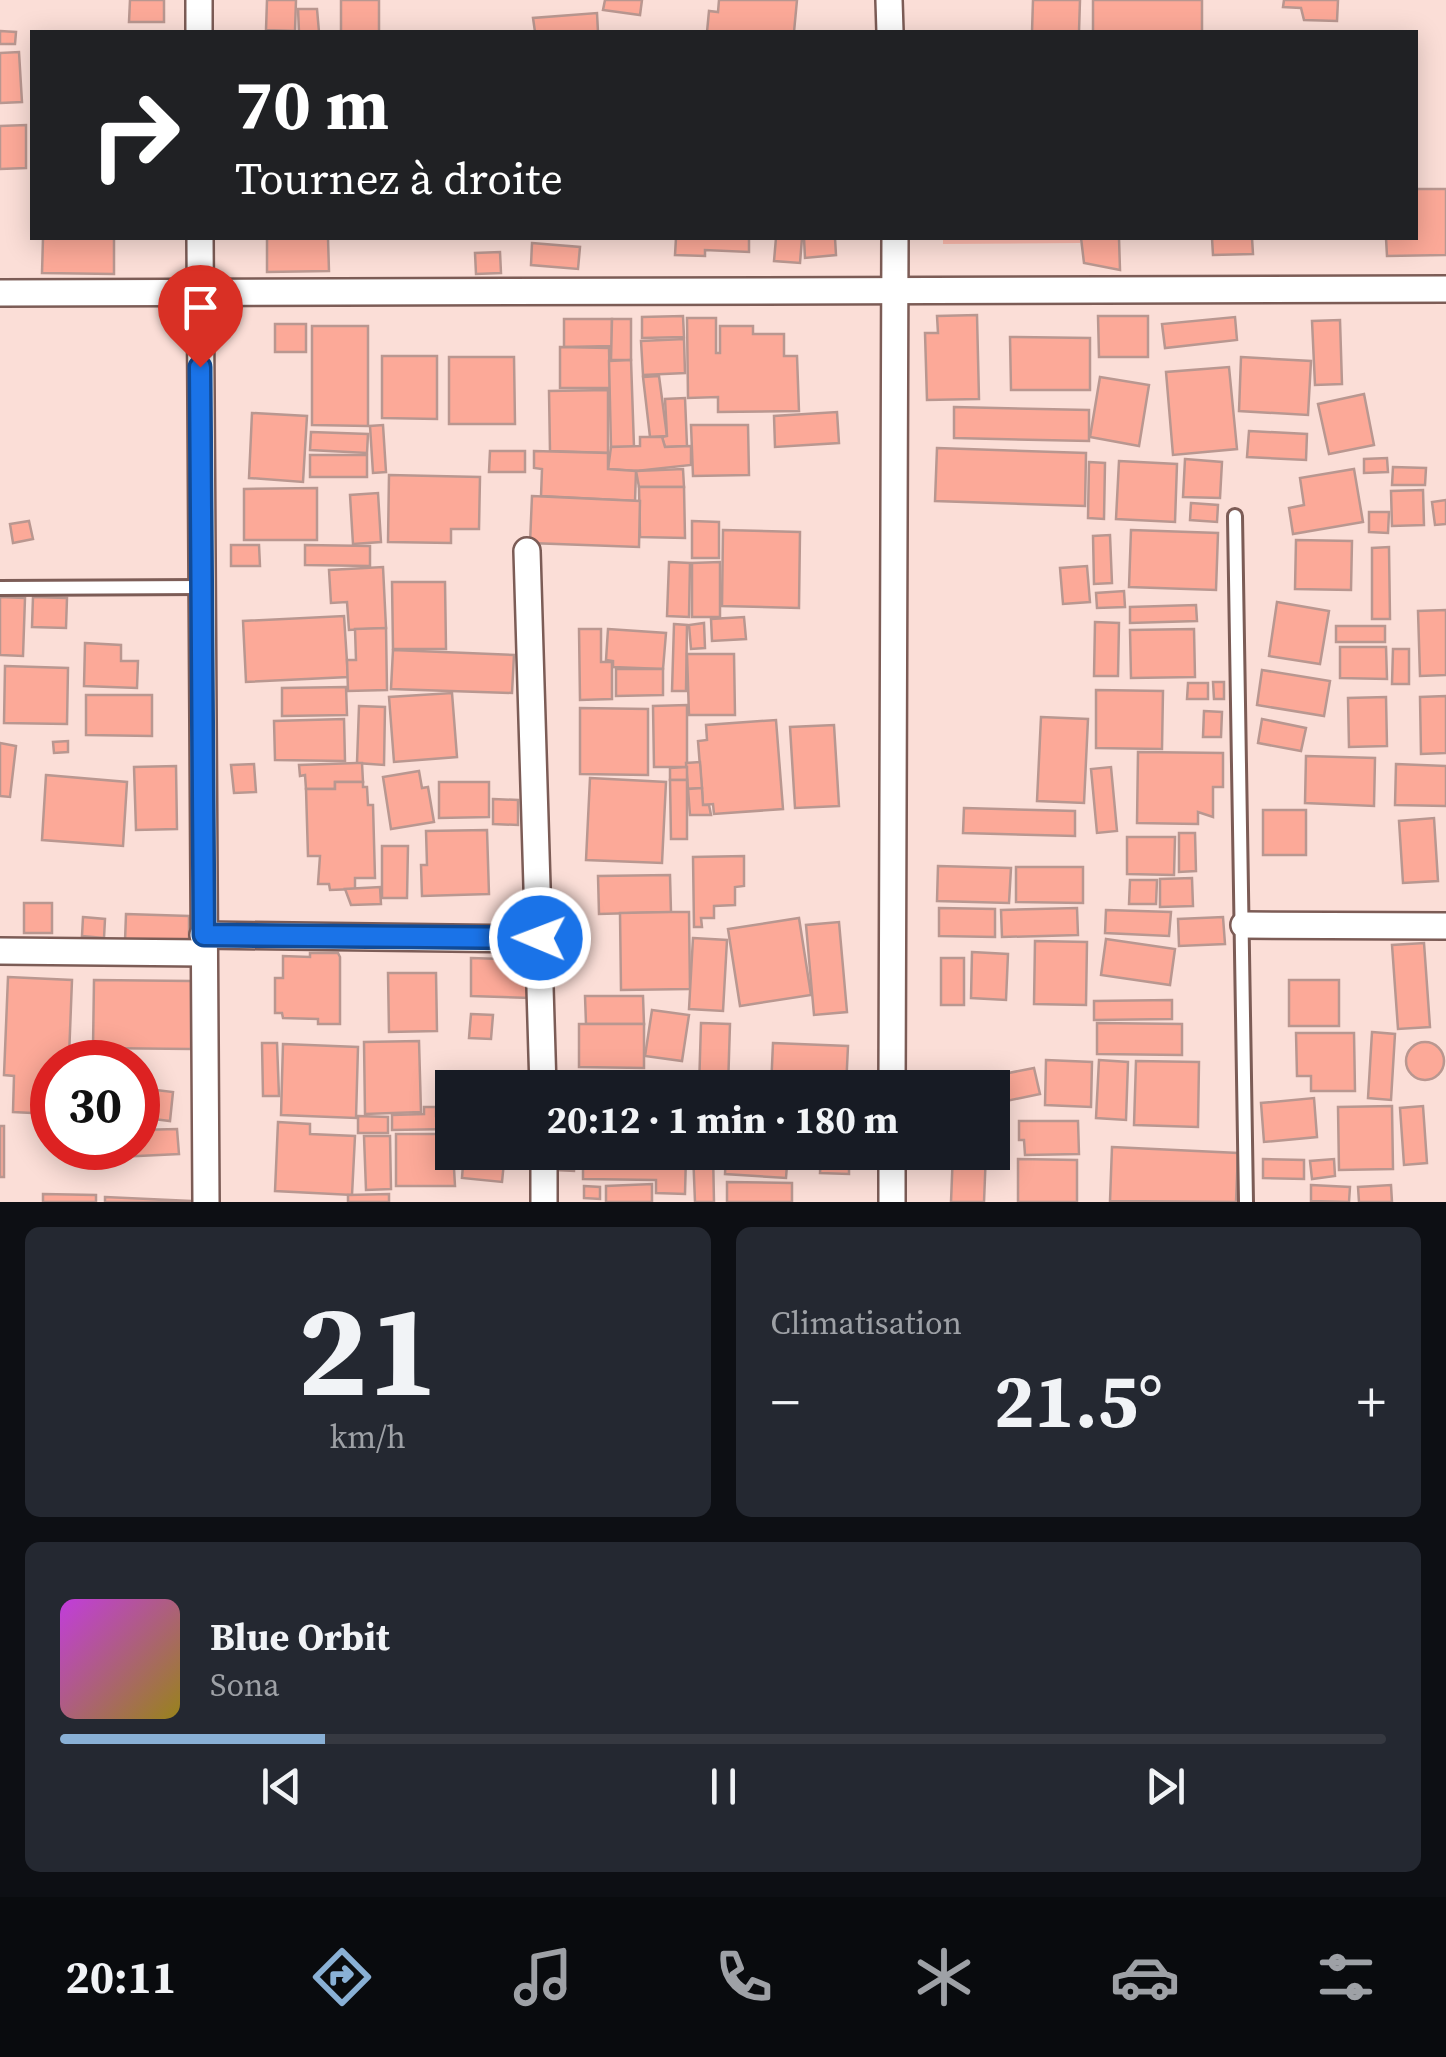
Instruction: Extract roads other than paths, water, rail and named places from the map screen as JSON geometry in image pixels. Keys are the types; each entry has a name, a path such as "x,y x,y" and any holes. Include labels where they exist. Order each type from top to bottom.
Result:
{"street":[{"path":"199,0 199,30"},
{"path":"889,0 890,30"},
{"path":"200,240 206,1202"},
{"path":"892,1070 895,240"},
{"path":"0,292 1446,289"},
{"path":"526,551 543,1070"},
{"path":"1244,925 1446,926"},
{"path":"0,951 540,938"},
{"path":"544,1170 544,1202"},
{"path":"892,1170 892,1202"}],"lane":[{"path":"1236,516 1246,1202"},
{"path":"0,588 202,587"}]}
